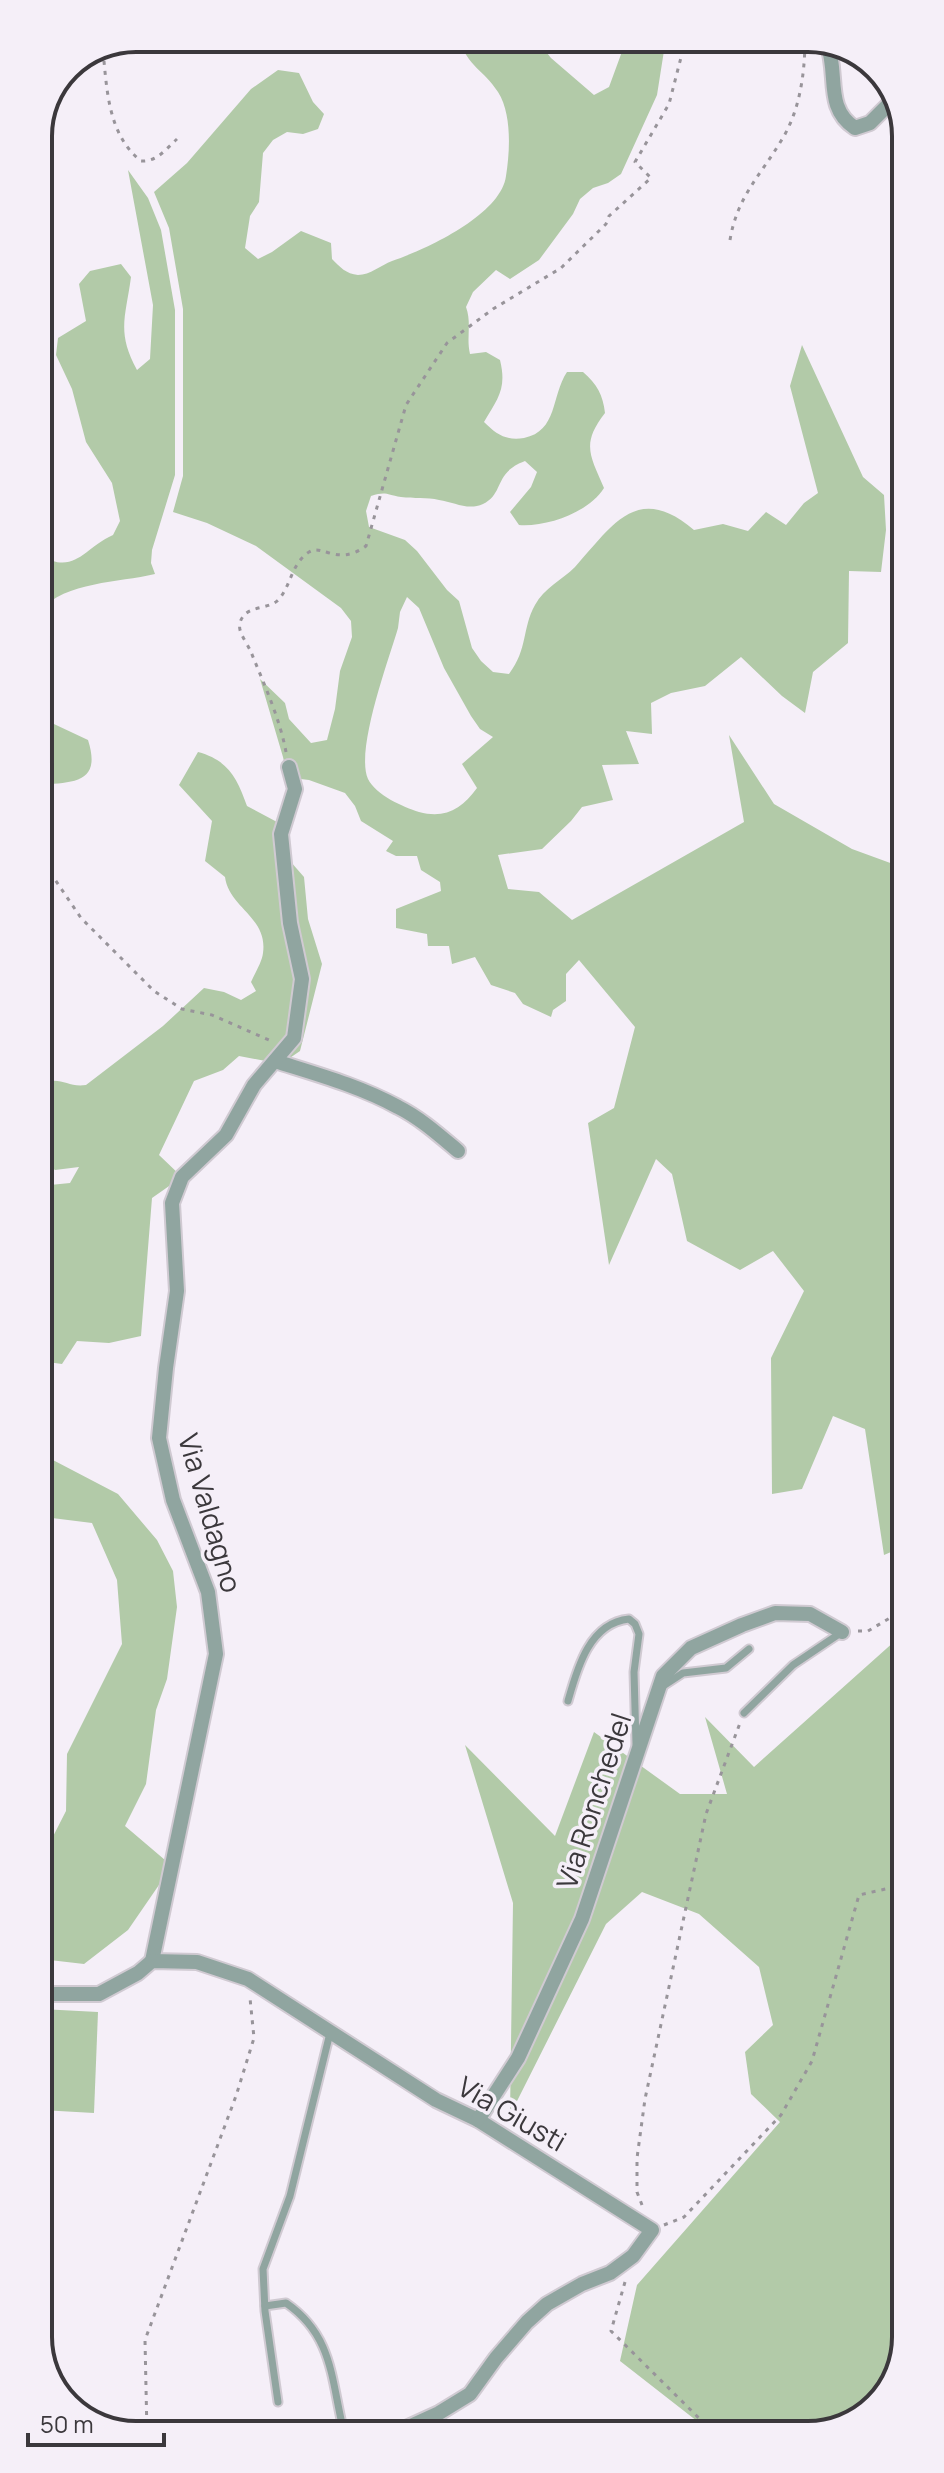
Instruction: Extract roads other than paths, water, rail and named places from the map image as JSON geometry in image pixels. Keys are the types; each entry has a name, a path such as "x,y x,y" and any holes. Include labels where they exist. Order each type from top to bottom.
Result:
{"street":[{"path":"829,55 836,106 846,122 855,128 870,123 887,106"},
{"name":"Via Valdagno","path":"152,1961 216,1654 208,1592 173,1500 159,1438 177,1291 172,1203 182,1177 226,1135 254,1085 294,1038 302,979 290,923 281,834 295,789 289,767"},
{"path":"275,1061 364,1091 399,1107 458,1151"},
{"name":"Via Ronchedel","path":"478,2120 518,2058 582,1919 663,1676 691,1648 775,1613 810,1614 842,1632"},
{"path":"52,1994 99,1994 138,1973 152,1961"},
{"name":"Via Giusti","path":"152,1961 197,1962 248,1979 436,2100 478,2120 652,2230 633,2256 610,2273 582,2284 547,2304 496,2358 470,2394 436,2414"},
{"path":"421,2421 436,2414"}],"lane":[{"path":"568,1701 581,1655 619,1620 629,1619 639,1634 634,1672 637,1755"},
{"path":"744,1713 793,1665 842,1632"},
{"path":"658,1689 683,1673 726,1668 749,1649"},
{"path":"278,2402 263,2269 290,2196 330,2031"},
{"path":"265,2306 286,2303 323,2340 341,2421"},
{"path":"433,2421 436,2414"}]}
